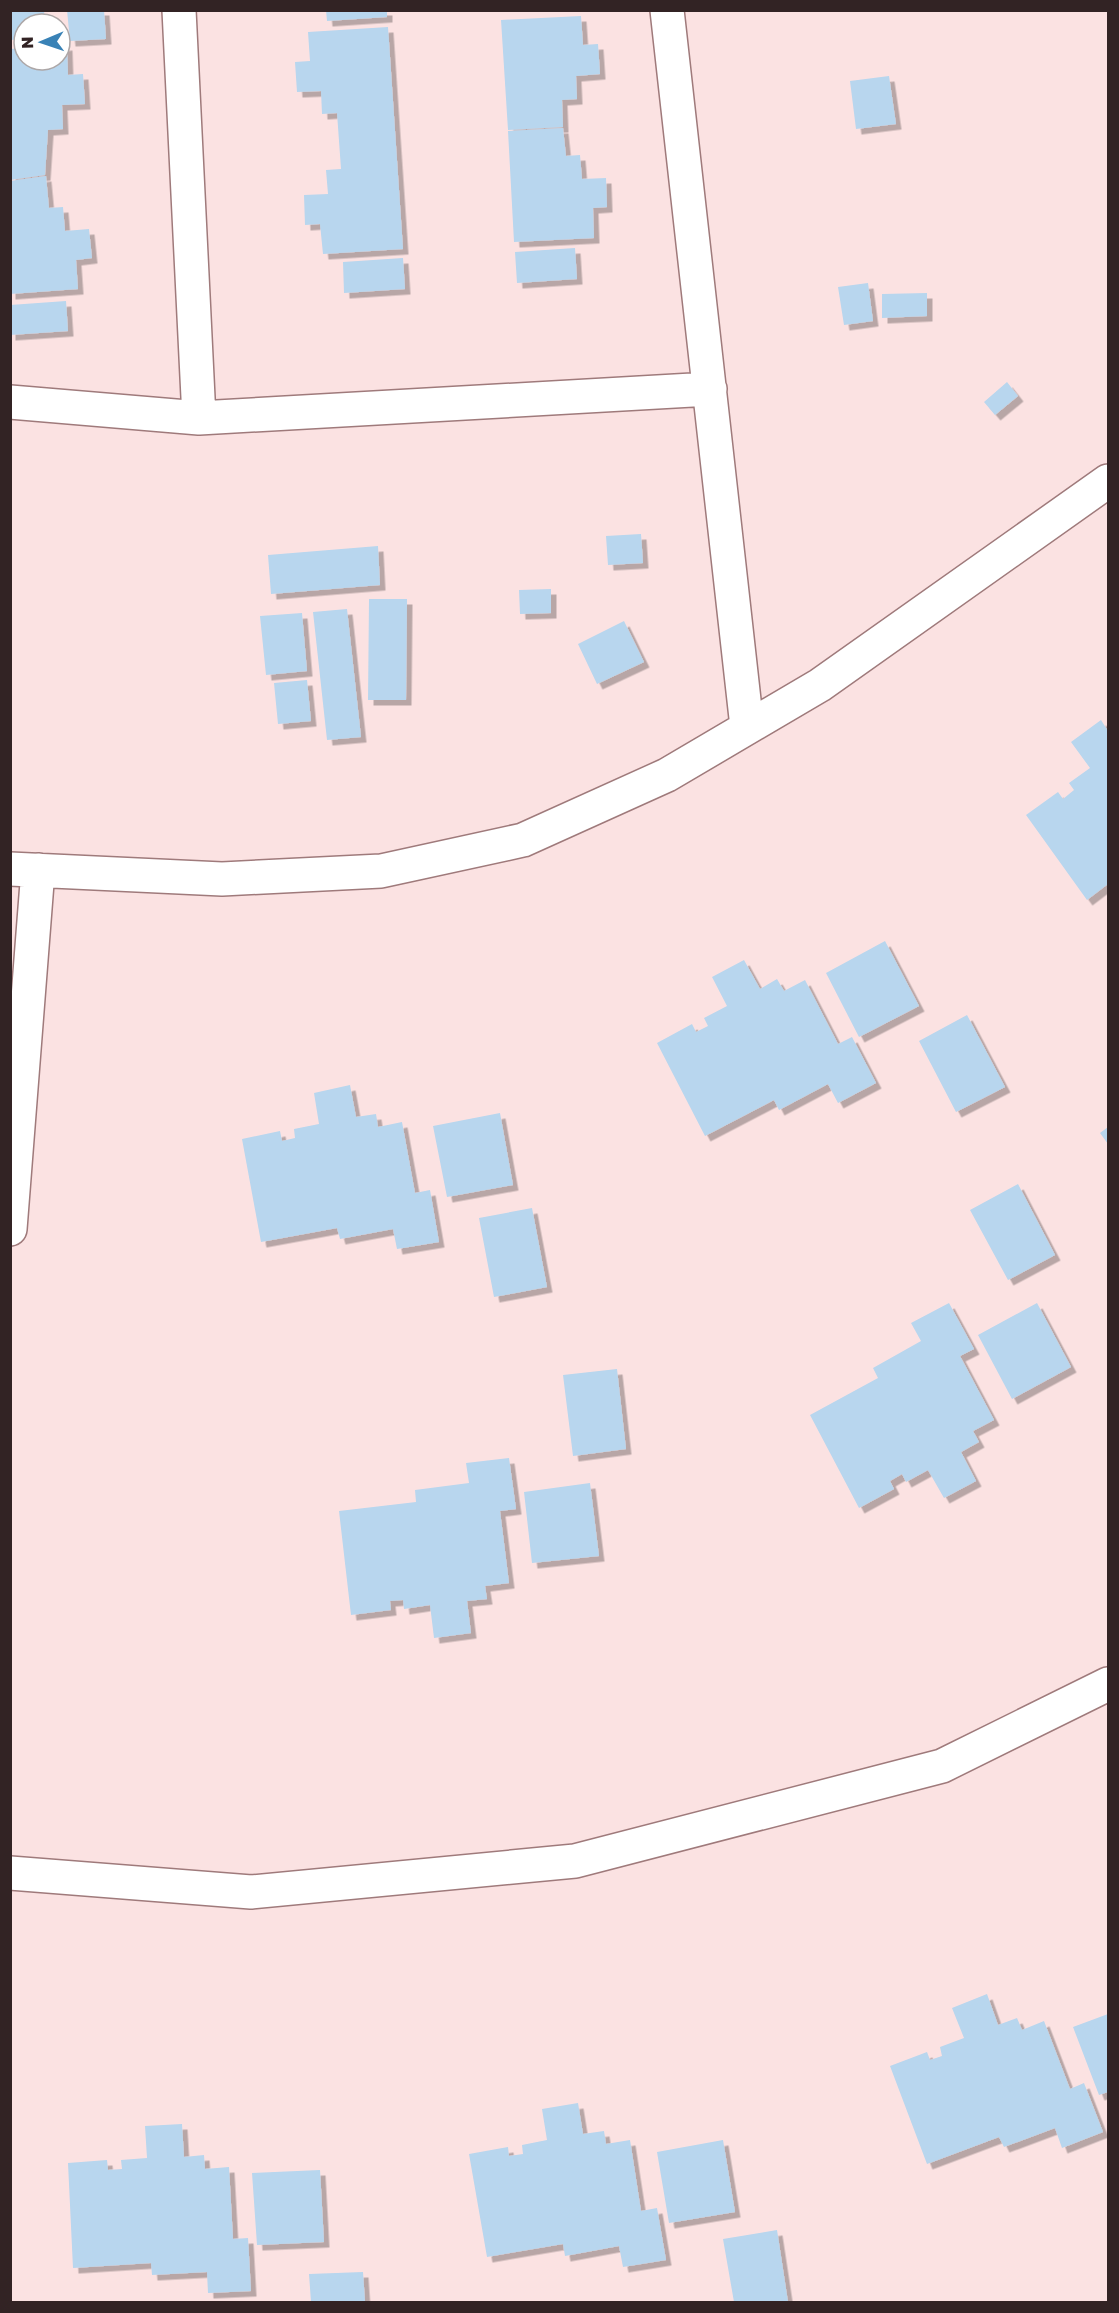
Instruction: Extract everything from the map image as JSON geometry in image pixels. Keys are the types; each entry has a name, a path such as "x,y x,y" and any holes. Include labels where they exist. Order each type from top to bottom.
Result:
{"street":[{"path":"179,10 199,418"},
{"path":"667,10 747,728"},
{"path":"10,402 199,418 710,389"},
{"path":"10,1229 24,870 222,879 381,871 523,840 667,775 820,685 1108,481"},
{"path":"10,1873 251,1892 575,1861 942,1766 1108,1684"}],"building":[{"path":"10,10 44,10 44,12 12,12 12,40 10,40"},
{"path":"67,10 104,10 106,39 72,41 72,12"},
{"path":"326,10 387,10 387,17 327,21"},
{"path":"581,16 583,45 598,44 600,74 576,76 577,99 562,100 563,127 508,130 501,20"},
{"path":"388,27 403,249 323,254 320,224 305,225 304,195 328,194 326,170 341,169 337,113 322,114 321,91 297,92 295,62 310,61 308,32"},
{"path":"10,49 12,49 12,72 83,74 85,104 62,105 63,129 48,130 45,175 10,180"},
{"path":"889,76 896,124 856,129 850,81"},
{"path":"563,128 566,156 580,155 582,179 606,178 607,207 593,208 594,238 514,242 508,131"},
{"path":"46,176 49,208 63,207 65,231 89,229 92,258 76,260 78,289 10,294 10,181"},
{"path":"575,248 577,279 517,283 515,252"},
{"path":"403,258 405,289 344,293 343,262"},
{"path":"868,283 873,321 844,325 838,287"},
{"path":"927,293 927,316 882,318 882,294"},
{"path":"66,301 68,331 10,335 10,305"},
{"path":"1007,382 1018,396 995,415 984,402"},
{"path":"641,534 643,563 608,565 606,536"},
{"path":"378,546 380,585 271,594 268,555"},
{"path":"551,589 551,613 520,614 519,590"},
{"path":"369,599 407,599 406,700 368,700"},
{"path":"347,609 361,737 327,740 313,612"},
{"path":"302,613 307,671 266,675 260,616"},
{"path":"624,621 644,662 597,684 578,644"},
{"path":"307,680 311,721 278,724 274,683"},
{"path":"1101,720 1108,731 1108,884 1087,900 1026,815 1058,792 1063,799 1074,790 1069,783 1090,768 1071,742"},
{"path":"885,941 919,1006 859,1037 826,973"},
{"path":"744,960 760,989 777,979 784,991 805,980 838,1044 852,1037 876,1083 838,1103 828,1084 779,1110 774,1100 705,1136 657,1043 692,1024 696,1032 708,1026 704,1018 727,1006 712,977"},
{"path":"967,1015 1005,1087 956,1112 919,1041"},
{"path":"350,1085 356,1117 376,1114 378,1127 402,1122 415,1193 430,1190 439,1242 397,1249 393,1229 340,1239 337,1228 261,1242 242,1139 280,1131 282,1141 295,1138 294,1129 319,1124 314,1093"},
{"path":"500,1113 513,1185 447,1197 433,1126"},
{"path":"1108,1127 1108,1144 1100,1133"},
{"path":"1018,1184 1055,1255 1008,1280 970,1210"},
{"path":"532,1208 547,1287 494,1297 479,1218"},
{"path":"949,1303 974,1349 960,1356 994,1420 973,1431 979,1442 961,1452 976,1481 944,1498 928,1470 906,1482 902,1474 890,1481 894,1489 859,1508 810,1415 878,1378 873,1368 921,1341 911,1323"},
{"path":"1037,1303 1071,1367 1012,1399 978,1335"},
{"path":"617,1369 626,1449 573,1456 563,1375"},
{"path":"509,1458 516,1509 500,1511 509,1583 485,1586 487,1599 467,1601 471,1633 434,1638 430,1605 404,1609 403,1600 390,1601 391,1610 351,1615 339,1511 416,1502 415,1490 469,1483 466,1463"},
{"path":"590,1483 599,1556 532,1563 524,1492"},
{"path":"987,1994 998,2025 1017,2018 1022,2030 1044,2021 1070,2089 1084,2083 1103,2132 1062,2148 1055,2128 1004,2147 999,2137 927,2164 890,2066 927,2052 930,2060 942,2056 940,2047 964,2038 952,2008"},
{"path":"1108,2014 1108,2092 1099,2095 1073,2027"},
{"path":"578,2103 583,2134 604,2131 606,2144 630,2140 641,2211 657,2208 666,2260 623,2267 619,2246 565,2256 563,2244 487,2257 469,2154 508,2147 509,2156 523,2154 522,2145 547,2140 542,2109"},
{"path":"182,2124 184,2157 204,2155 205,2169 229,2167 233,2239 248,2238 251,2291 208,2293 207,2272 152,2275 151,2263 73,2268 68,2163 107,2160 108,2170 122,2169 121,2160 147,2158 145,2126"},
{"path":"723,2140 735,2212 669,2223 657,2152"},
{"path":"320,2170 324,2242 257,2245 252,2173"},
{"path":"777,2230 788,2302 734,2302 723,2239"},
{"path":"363,2272 365,2302 311,2302 309,2274"}]}
